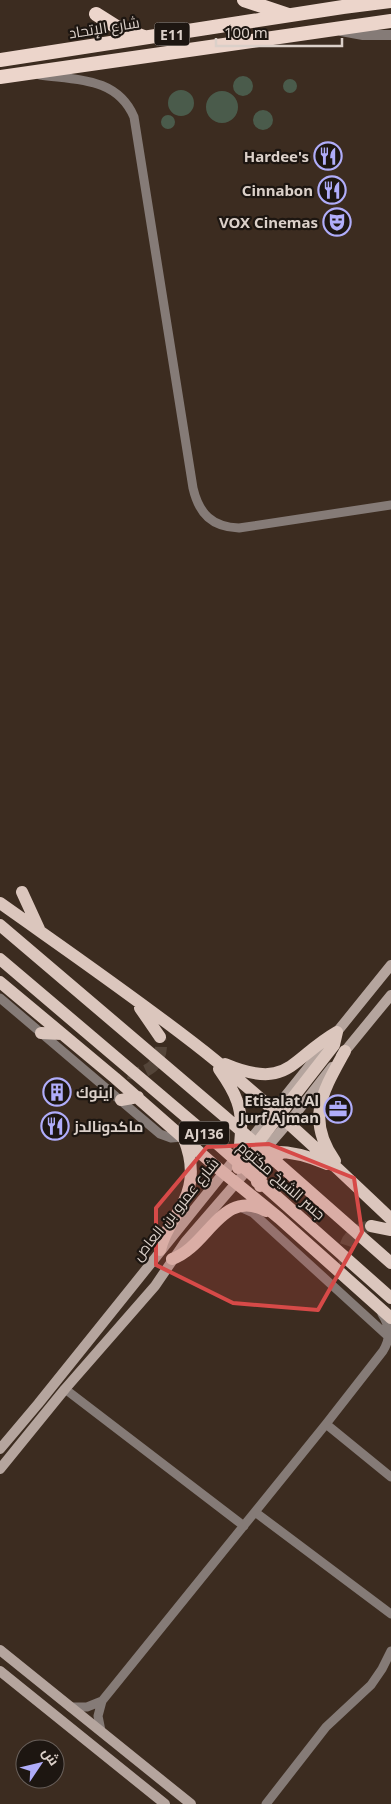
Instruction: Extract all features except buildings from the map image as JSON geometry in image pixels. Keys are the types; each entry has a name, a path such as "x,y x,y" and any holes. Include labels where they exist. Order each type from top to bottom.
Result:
{"highway":[{"path":"244,0 291,16"},
{"name":"شارع الإتحاد","path":"0,60 291,16 349,4 391,2"},
{"path":"96,14 115,26 145,38"},
{"name":"E11","path":"0,77 333,30 391,20"}],"main road":[{"path":"22,892 40,932"},
{"path":"0,903 126,993 213,1059 284,1117 391,1219"},
{"name":"جسر الشيخ مكتوم","path":"0,925 223,1115 391,1263"},
{"name":"جسر الشيخ مكتوم","path":"0,959 212,1140 391,1298"},
{"path":"213,1059 251,1073 268,1074 292,1066 337,1032 391,965"},
{"path":"0,982 279,1218 391,1318"},
{"path":"126,993 160,1037"},
{"name":"شارع عمرو بن العاص","path":"0,1468 65,1389 149,1293 172,1259 237,1183 284,1117 345,1051 391,995"},
{"path":"375,1013 391,1006"},
{"path":"224,1173 242,1151 284,1117 328,1054 336,1040 337,1032"},
{"path":"40,1034 62,1034"},
{"path":"345,1051 323,1093 319,1106 319,1120 324,1141 347,1178"},
{"path":"93,1059 128,1073"},
{"path":"213,1059 237,1101 242,1123 242,1151 237,1183"},
{"path":"121,1100 138,1097"},
{"name":"شارع عمرو بن العاص","path":"242,1151 284,1117"},
{"path":"262,1135 256,1157 255,1177 266,1202 279,1218"},
{"path":"183,1137 194,1144 212,1148 230,1147 256,1157 289,1152 309,1156 336,1168"},
{"path":"160,1250 169,1226 184,1201 190,1180 190,1158 183,1137"},
{"path":"261,1192 260,1176 263,1169 274,1157 289,1152"},
{"name":"شارع عمرو بن العاص","path":"0,1449 224,1173"},
{"path":"172,1259 189,1251 225,1212 237,1206 256,1206 279,1218"},
{"path":"371,1226 391,1230"},
{"path":"345,1264 353,1284"},
{"path":"0,1650 191,1804"},
{"path":"0,1671 165,1804"}],"street":[{"path":"333,30 363,35 391,35"},
{"path":"30,74 105,86 123,98 134,117 193,488 195,499 200,509 217,524 228,528 239,528 391,506"},
{"path":"0,998 40,1034 164,1136 171,1138 183,1137"},
{"path":"237,1206 253,1213 390,1338"},
{"path":"101,1731 98,1716 102,1701 387,1350 390,1338 388,1325 377,1305"},
{"path":"65,1389 244,1526"},
{"path":"326,1424 391,1476"},
{"path":"255,1512 391,1614"},
{"path":"266,1804 326,1727 371,1685 382,1670 391,1651"},
{"path":"70,1707 87,1707 102,1701"}],"highlighted area":[{"path":"269,1144 354,1178 362,1232 318,1310 233,1303 156,1265 156,1208 207,1147"}],"green space":[{"path":"239,76 247,76 253,82 253,90 247,96 239,96 233,90 233,82"},
{"path":"287,79 293,79 297,86 293,93 287,93 283,89 283,83"},
{"path":"181,90 190,94 194,103 190,112 181,116 172,112 168,103 172,94"},
{"path":"222,91 233,96 238,107 233,118 222,123 211,118 206,107 211,96"},
{"path":"263,110 270,113 273,120 270,127 263,130 256,127 253,120 256,113"},
{"path":"165,115 171,115 175,122 171,129 165,129 161,125 161,119"}],"tunnel":[{"path":"128,1073 143,1072 150,1069 158,1059 161,1045 160,1037"},
{"path":"345,1263 344,1256 349,1238 358,1230 371,1226"}],"place":[{"name":"Hardee's","path":"328,156"},
{"name":"Cinnabon","path":"332,190"},
{"name":"VOX Cinemas","path":"337,222"},
{"name":"اينوك","path":"57,1092"},
{"name":"Etisalat Al Jurf Ajman","path":"338,1109"},
{"name":"ماكدونالدز","path":"55,1126"}]}
